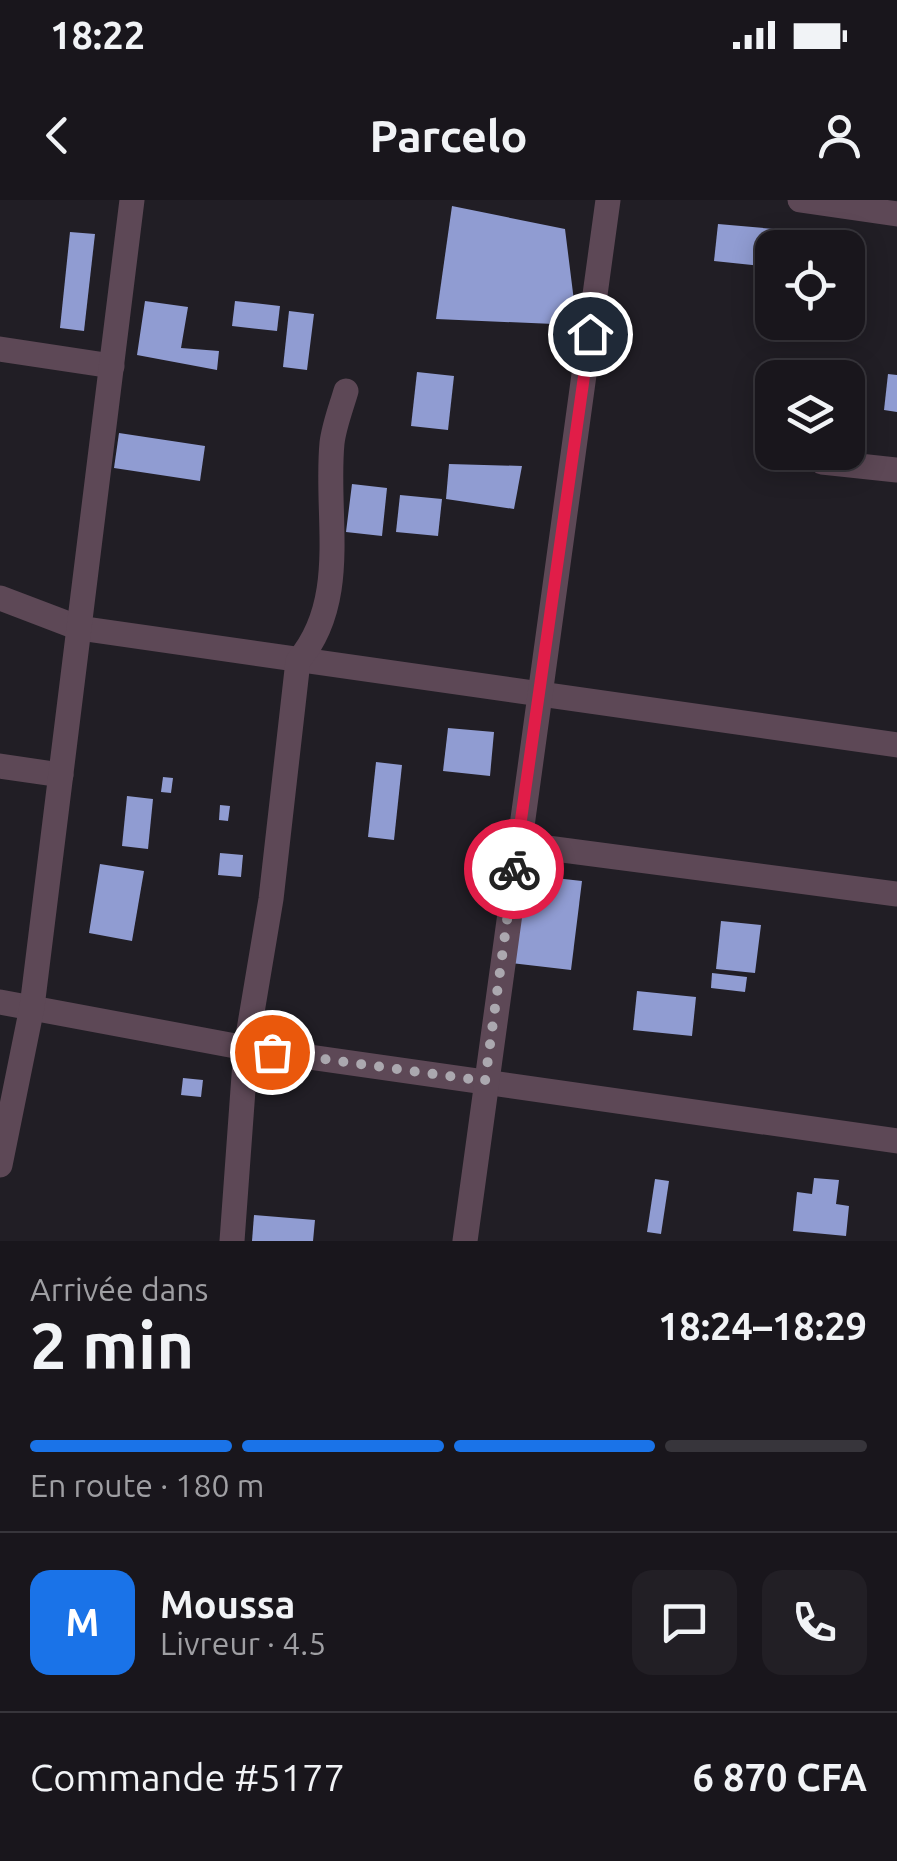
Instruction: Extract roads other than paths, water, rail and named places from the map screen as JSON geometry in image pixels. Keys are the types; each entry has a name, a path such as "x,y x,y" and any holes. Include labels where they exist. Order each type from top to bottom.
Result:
{"street":[{"path":"0,1165 32,1007 132,200"},
{"path":"466,1241 538,690 608,200"},
{"path":"800,200 897,214"},
{"path":"0,349 112,366"},
{"path":"232,1241 246,1048 271,899 298,661 314,643 328,599 332,442 346,390"},
{"path":"865,467 897,470"},
{"path":"0,598 79,628 298,661 538,690 897,744"},
{"path":"0,766 61,774"},
{"path":"517,844 897,894"},
{"path":"0,1002 246,1048 897,1140"}]}
